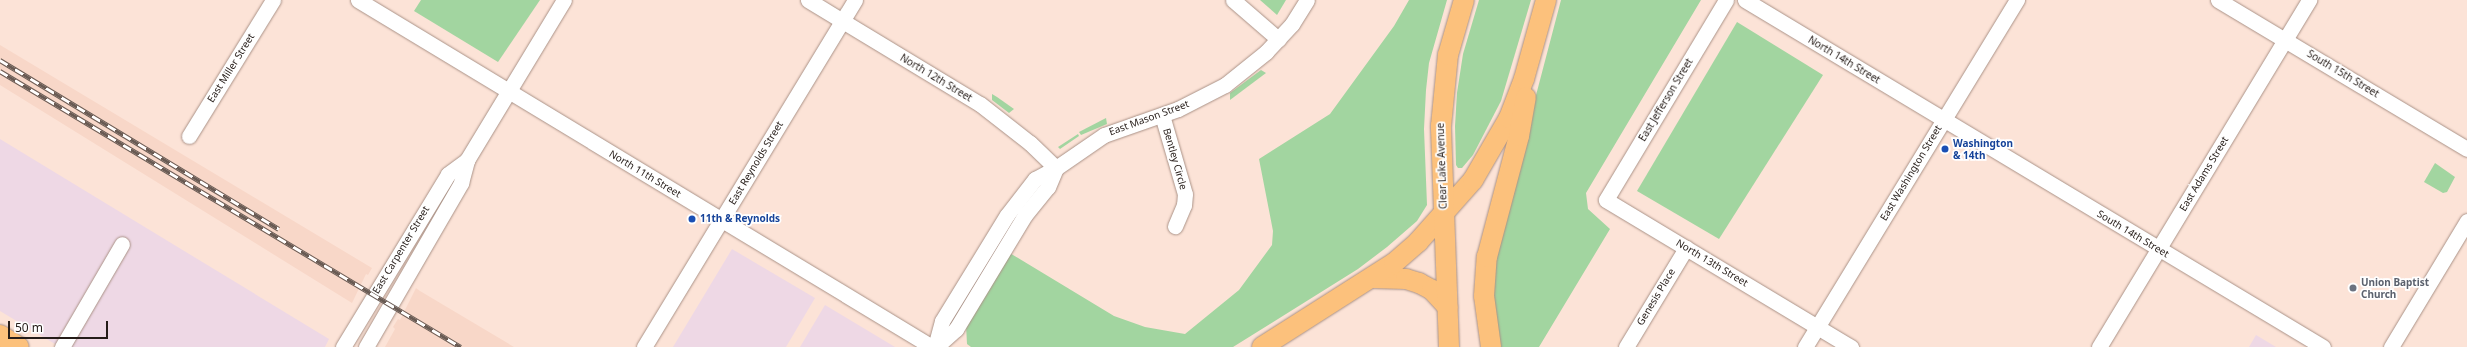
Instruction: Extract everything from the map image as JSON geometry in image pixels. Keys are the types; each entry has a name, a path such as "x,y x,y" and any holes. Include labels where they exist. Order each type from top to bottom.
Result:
{"main road":[{"name":"Clear Lake Avenue","path":"1444,214 1440,126 1448,55 1464,0"},
{"name":"Clear Lake Avenue","path":"1444,214 1473,180 1509,118 1524,79 1546,0"},
{"path":"1491,347 1484,296 1487,257 1519,136 1540,21"},
{"path":"1262,347 1374,278 1418,242 1444,214"},
{"path":"1444,214 1449,347"},
{"path":"1374,278 1406,279 1419,283 1432,290 1448,307"},
{"path":"0,335 19,347"}],"street":[{"name":"East Miller Street","path":"189,136 273,0"},
{"name":"North 11th Street","path":"358,0 934,347"},
{"name":"East Carpenter Street","path":"366,347 461,183 467,160 564,0"},
{"name":"North 12th Street","path":"808,0 980,104 1030,143 1056,168"},
{"name":"East Reynolds Street","path":"644,347 855,0"},
{"path":"1233,0 1278,39"},
{"name":"East Mason Street","path":"1056,168 1104,135 1185,106 1225,85 1278,39 1307,0"},
{"name":"East Jefferson Street","path":"1606,200 1726,0"},
{"name":"North 14th Street","path":"1745,0 1944,120"},
{"name":"East Washington Street","path":"1805,347 2016,0"},
{"name":"South 15th Street","path":"2218,0 2467,149"},
{"name":"East Adams Street","path":"2099,347 2309,0"},
{"name":"Bentley Circle","path":"1162,115 1185,194 1184,205 1175,226"},
{"name":"South 14th Street","path":"1944,120 2323,347"},
{"name":"East Carpenter Street","path":"343,347 448,174 467,160"},
{"path":"934,347 956,329 1022,222 1048,187 1056,168"},
{"name":"North 13th Street","path":"1606,200 1851,347"},
{"path":"2391,347 2467,221"},
{"path":"62,347 122,244"},
{"name":"Genesis Place","path":"1626,347 1686,248"}],"shaded area":[{"path":"0,45 372,268 368,275 366,274 352,303 0,85"},
{"path":"0,139 329,339 325,347 60,347 0,311"},
{"path":"732,249 815,298 786,347 673,347"},
{"path":"416,288 514,347 385,347 395,329 393,327 398,319 400,320"},
{"path":"825,305 895,347 800,347"},
{"path":"2256,335 2276,347 2249,347"}],"green space":[{"path":"421,0 540,0 498,62 414,11"},
{"path":"1260,0 1286,0 1277,15"},
{"path":"1409,0 1447,0 1429,63 1426,90 1424,129 1427,205 1417,221 1387,247 1358,269 1233,347 971,347 967,344 966,325 1008,252 1114,316 1145,327 1185,334 1239,290 1272,245 1273,231 1259,159 1330,114 1394,26"},
{"path":"1479,0 1531,0 1501,101 1473,155 1462,168 1458,168 1456,165 1455,126 1457,93 1463,54"},
{"path":"1561,0 1701,0 1586,193 1588,209 1610,229 1539,347 1498,347 1490,286 1503,221"},
{"path":"1737,22 1823,75 1719,239 1637,191"},
{"path":"1261,70 1266,73 1230,100 1230,93"},
{"path":"992,94 1014,109 1009,113 992,100"},
{"path":"1106,118 1107,124 1081,135 1079,132"},
{"path":"1078,134 1079,136 1060,149 1058,147"},
{"path":"2435,163 2455,177 2447,192 2443,193 2424,182"}],"railway":[{"path":"0,60 279,229"},
{"path":"0,71 461,347"}],"place":[{"name":"Washington & 14th","path":"1945,149"},
{"name":"11th & Reynolds","path":"692,219"},
{"name":"Union Baptist Church","path":"2353,288"}]}
